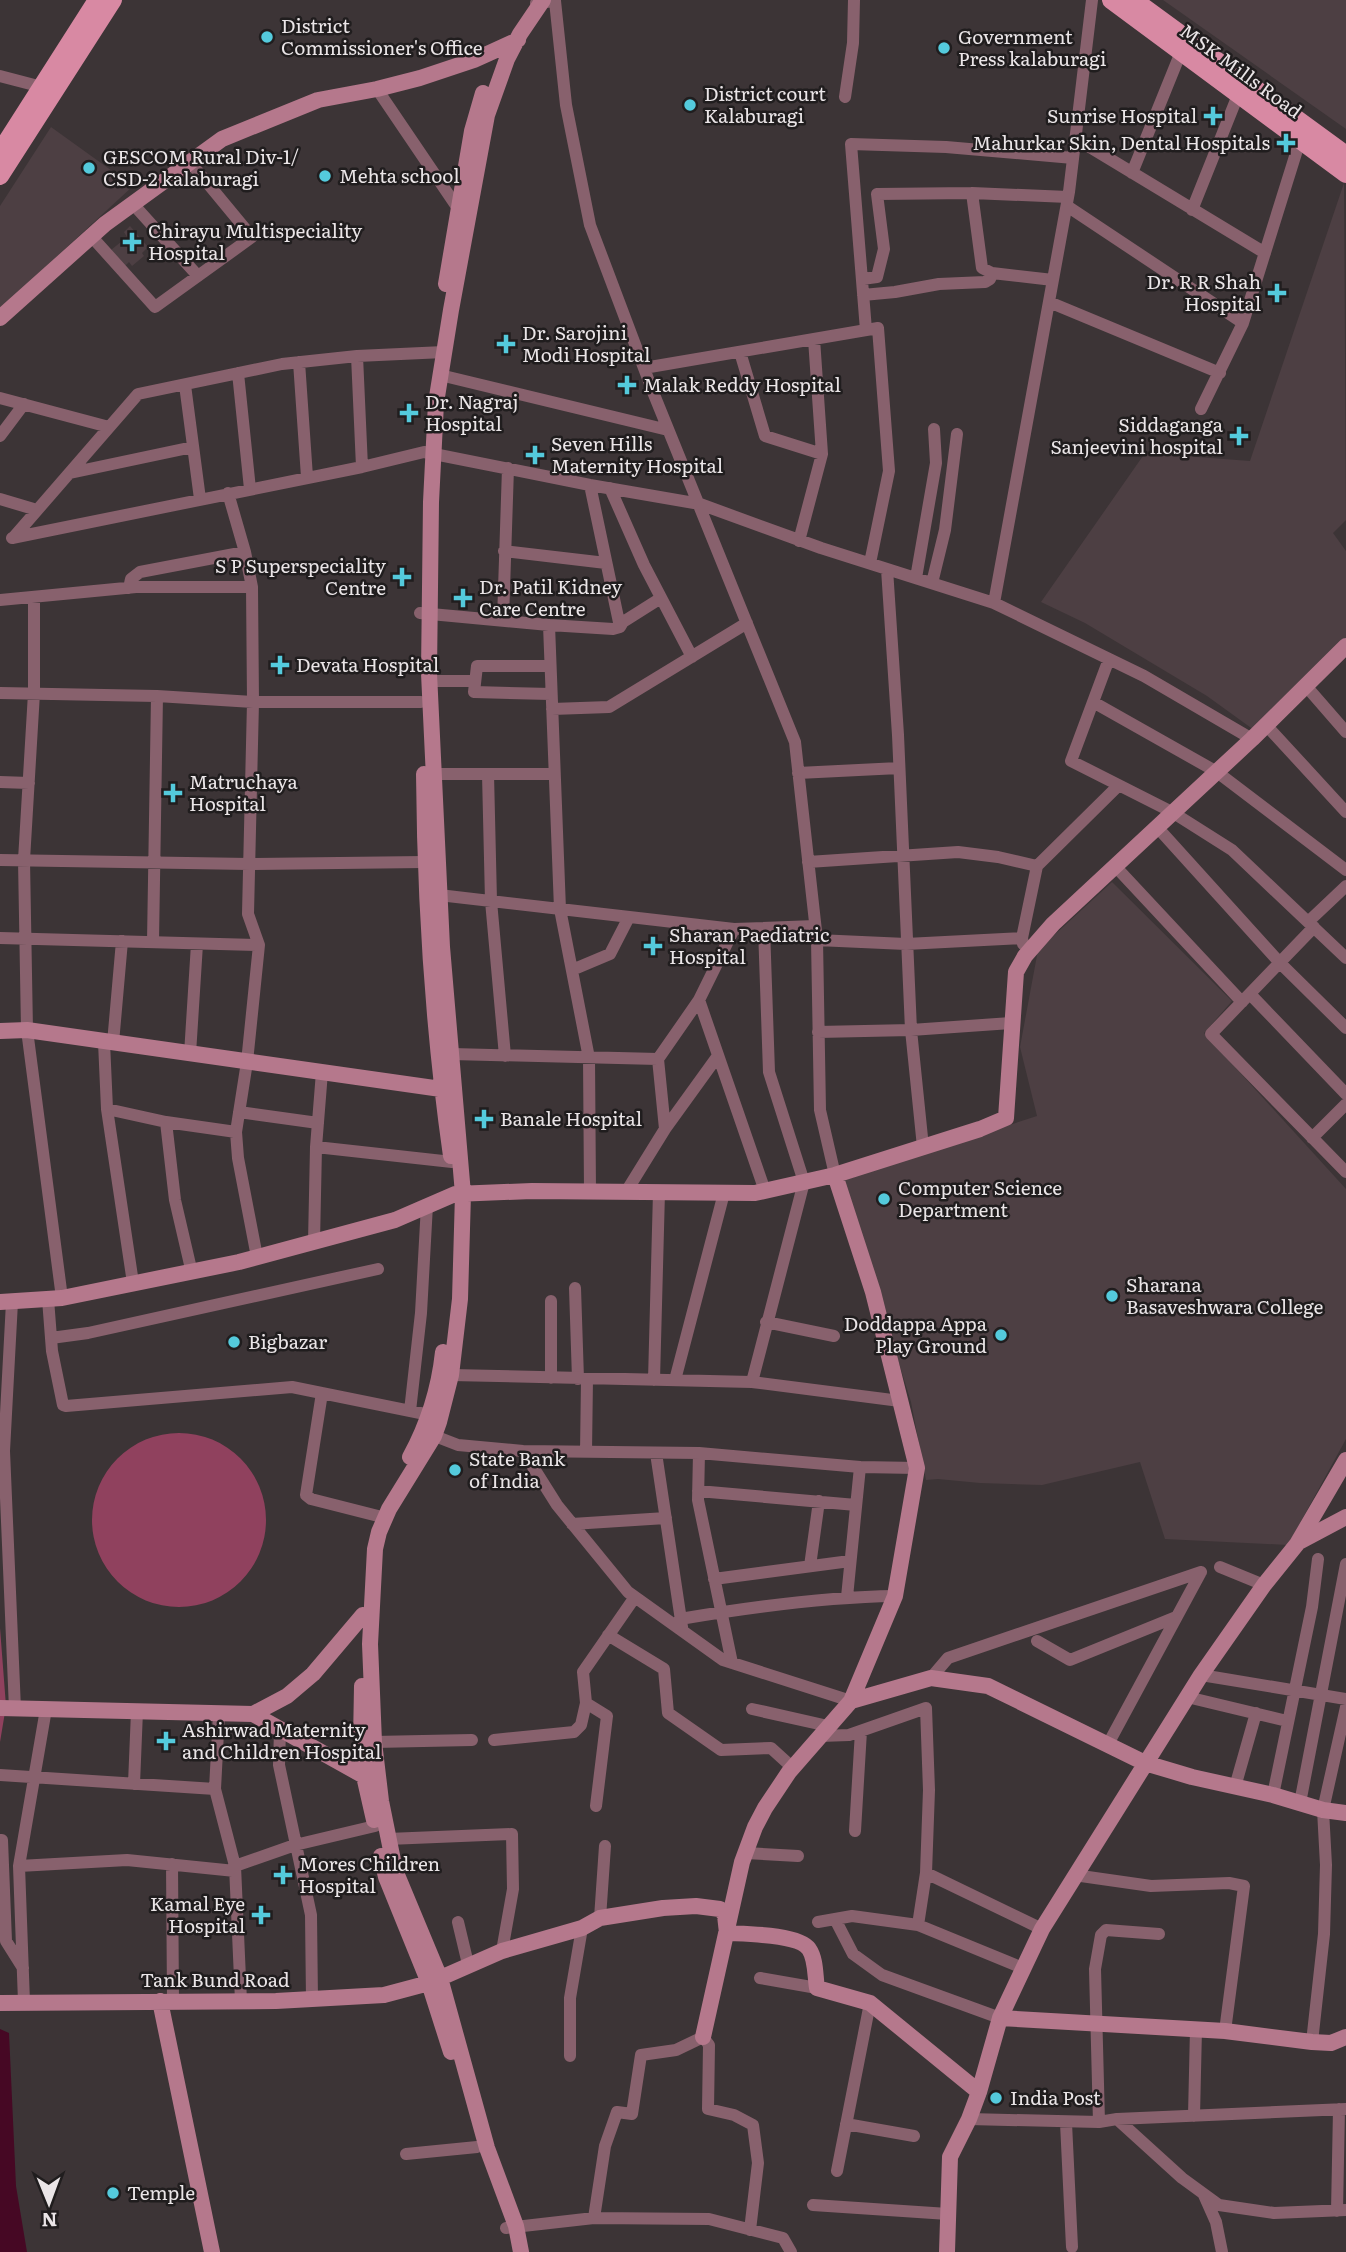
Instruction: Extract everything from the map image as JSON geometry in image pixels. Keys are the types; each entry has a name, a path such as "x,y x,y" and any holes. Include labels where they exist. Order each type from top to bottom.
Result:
{"main road":[{"path":"0,152 97,0"},
{"path":"0,176 113,0"},
{"name":"MSK Mills Road","path":"1111,0 1184,46 1302,133 1346,174"},
{"name":"MSK Mills Road","path":"1134,0 1238,95 1302,133 1346,155"},
{"path":"521,2252 477,2147 434,1980 386,1877 365,1776 361,1742 363,1615 370,1538 378,1516 428,1434 441,1370 459,1194 441,1089 424,862 428,453 439,352 464,211 477,113 485,88 511,42 544,1"},
{"path":"0,318 92,237 222,139 313,102 420,78 474,60 511,42"},
{"path":"428,453 440,374 439,352"},
{"path":"425,613 430,681 426,702 434,774 439,895 452,1054 459,1194 460,1299 446,1398 389,1509 375,1549 370,1644 374,1742 388,1839 511,2227 510,2252"},
{"path":"6,1302 55,1298 192,1273 395,1220 459,1194 532,1191 755,1193 835,1175 980,1129 1006,1118 1016,972 1025,956 1053,924 1343,654"},
{"path":"0,1031 27,1030 441,1089"},
{"path":"703,2037 746,1853 765,1808 793,1768 851,1701 895,1596 917,1468 873,1292 835,1175"},
{"path":"947,2252 950,2157 979,2092 1000,2018 1042,1929 1201,1675 1297,1544 1346,1460"},
{"path":"1297,1544 1346,1517"},
{"path":"253,1714 287,1696 313,1674 363,1615"},
{"path":"851,1701 931,1678 988,1686 1145,1763 1323,1810 1346,1813"},
{"path":"7,1709 253,1714 365,1776"},
{"path":"600,1918 663,1909 709,1907 720,1909 726,1915 727,1933"},
{"name":"Tank Bund Road","path":"0,2003 312,2000 384,1995 434,1980 502,1951 582,1928 600,1918"},
{"path":"727,1933 784,1939 806,1945 811,1953 817,1988 870,2003 979,2092"},
{"path":"167,2001 212,2252"},
{"path":"1000,2018 1225,2031 1331,2043 1346,2036"}],"street":[{"path":"845,97 853,43 854,0"},
{"path":"994,603 1067,202 1093,0"},
{"path":"544,1 590,225 668,430 795,742 817,940 820,1110 835,1175"},
{"path":"1132,173 1184,46"},
{"path":"0,76 42,87"},
{"path":"377,89 464,211"},
{"path":"1192,209 1238,95"},
{"path":"1201,409 1243,323 1302,133"},
{"path":"1075,138 1265,253"},
{"path":"866,330 851,144 946,147 1073,158"},
{"path":"92,237 155,307 252,237 190,162"},
{"path":"862,279 877,277 884,248 877,194 972,193 1067,202 1243,323"},
{"path":"972,193 982,268 992,273 1053,280"},
{"path":"133,204 198,275"},
{"path":"863,295 948,283 985,282 989,281 992,273"},
{"path":"1049,302 1220,373"},
{"path":"644,368 878,328 889,471 870,563"},
{"path":"799,541 821,454 814,339"},
{"path":"439,352 299,362 138,394 12,538 428,453 700,504 799,541 994,603 1144,676 1252,739"},
{"path":"740,352 765,436 821,454"},
{"path":"357,356 362,467"},
{"path":"299,362 307,477"},
{"path":"238,373 250,489"},
{"path":"440,374 668,430"},
{"path":"185,384 200,499"},
{"path":"0,398 109,427"},
{"path":"0,436 24,404"},
{"path":"916,578 936,463 934,429"},
{"path":"932,583 945,530 957,434"},
{"path":"70,472 193,447"},
{"path":"503,620 508,468"},
{"path":"590,485 620,627"},
{"path":"610,488 637,552 692,657"},
{"path":"228,493 252,587 253,702 248,914 259,945 247,1062 236,1132 238,1158 257,1257"},
{"path":"0,499 37,510"},
{"path":"505,551 606,562"},
{"path":"129,588 131,579 140,572 245,552"},
{"path":"887,569 900,768 911,1030 923,1147"},
{"path":"0,600 129,588 252,587"},
{"path":"34,597 34,692 24,860 27,1030 55,1298 51,1338 53,1359 63,1405 292,1387 430,1415"},
{"path":"425,613 613,629 620,627 623,622 661,598"},
{"path":"552,709 609,707 747,623"},
{"path":"549,625 559,909 589,1058 590,1192"},
{"path":"1110,659 1071,761 1172,812 1232,850 1346,958"},
{"path":"550,666 477,666 474,692 551,694"},
{"path":"430,681 475,681"},
{"path":"1306,686 1346,732"},
{"path":"0,693 158,696 253,702 426,702"},
{"path":"153,942 158,696"},
{"path":"1093,702 1217,772 1346,870"},
{"path":"1266,725 1346,813"},
{"path":"798,773 900,768"},
{"path":"434,774 554,774"},
{"path":"488,774 491,901 505,1056"},
{"path":"0,782 29,783"},
{"path":"1025,956 1022,938 1037,866 1118,786"},
{"path":"1157,827 1280,963 1346,1028"},
{"path":"808,862 958,852 1037,866"},
{"path":"0,860 249,864 424,862"},
{"path":"1115,866 1346,1094"},
{"path":"1346,886 1280,963 1211,1034 1346,1172"},
{"path":"439,895 734,929 815,926"},
{"path":"572,970 610,954 629,917"},
{"path":"752,1382 804,1182 769,1072 764,928"},
{"path":"665,1129 657,1059 699,1000 734,929"},
{"path":"0,938 259,945"},
{"path":"817,940 906,944 1022,938"},
{"path":"121,941 108,1043 107,1109 133,1283"},
{"path":"190,1054 198,944"},
{"path":"699,1000 765,1191"},
{"path":"818,1032 911,1030 1011,1023"},
{"path":"452,1054 657,1059"},
{"path":"626,1192 665,1129 717,1057"},
{"path":"314,1242 316,1147 322,1072"},
{"path":"1312,1138 1346,1104"},
{"path":"107,1109 166,1122 236,1132"},
{"path":"239,1112 318,1123"},
{"path":"166,1122 175,1200 192,1273"},
{"path":"316,1147 452,1162"},
{"path":"654,1380 659,1192"},
{"path":"675,1380 724,1193"},
{"path":"410,1411 421,1313 427,1205"},
{"path":"51,1338 88,1333 378,1269"},
{"path":"575,1288 586,1452"},
{"path":"551,1301 551,1378"},
{"path":"6,1302 4,1451 7,1709"},
{"path":"766,1322 834,1336"},
{"path":"451,1375 752,1382 900,1401"},
{"path":"322,1393 306,1495 311,1499 378,1516"},
{"path":"428,1434 467,1446 523,1451 699,1453 860,1467 917,1468"},
{"path":"523,1451 557,1506 628,1592 681,1625 723,1660 851,1701"},
{"path":"656,1453 681,1625"},
{"path":"699,1453 698,1500 732,1663"},
{"path":"847,1597 860,1467"},
{"path":"698,1491 856,1505"},
{"path":"810,1566 819,1501"},
{"path":"572,1524 666,1518"},
{"path":"1273,1796 1312,1607 1318,1559"},
{"path":"714,1579 850,1561"},
{"path":"1300,1803 1346,1563"},
{"path":"1220,1567 1264,1586"},
{"path":"931,1678 948,1658 1201,1572 1107,1746"},
{"path":"681,1625 721,1612 847,1597 895,1596"},
{"path":"494,1740 574,1731 580,1725 586,1703 583,1672 635,1597"},
{"path":"1037,1641 1070,1660 1176,1618"},
{"path":"608,1635 664,1669 668,1713 721,1750 771,1748 793,1768"},
{"path":"1201,1675 1346,1699"},
{"path":"1187,1697 1287,1721"},
{"path":"586,1703 607,1716 596,1806"},
{"path":"1312,2042 1324,1934 1326,1865 1323,1810 1346,1707"},
{"path":"752,1709 824,1731 849,1735 926,1708 929,1790 926,1872 918,1925"},
{"path":"23,2002 19,1866 46,1709"},
{"path":"134,1784 137,1711"},
{"path":"219,1713 215,1789 235,1869 241,2001"},
{"path":"1235,1787 1256,1713"},
{"path":"280,1730 279,1765 311,1915 312,2000"},
{"path":"855,1831 861,1731"},
{"path":"374,1742 472,1740"},
{"path":"0,1775 215,1789"},
{"path":"19,1866 127,1860 235,1869 295,1846 375,1826"},
{"path":"388,1839 512,1834 513,1889 502,1951"},
{"path":"0,1840 6,1941 23,1968"},
{"path":"600,1918 605,1846"},
{"path":"746,1853 798,1856"},
{"path":"167,2001 172,1864"},
{"path":"926,1872 1042,1929"},
{"path":"1074,1875 1151,1886 1228,1883 1244,1886 1225,2031"},
{"path":"818,1922 852,1916 918,1925 1023,1968"},
{"path":"835,1919 853,1954 882,1975 1000,2018"},
{"path":"458,1922 468,1964"},
{"path":"569,2056 570,1998 582,1928"},
{"path":"1099,2122 1095,1969 1103,1931 1159,1934"},
{"path":"760,1978 817,1988"},
{"path":"837,2171 870,2003"},
{"path":"1194,2116 1196,2029"},
{"path":"594,2218 605,2146 617,2112 632,2114 641,2055 676,2050 703,2037 709,2046 708,2109 734,2115 753,2124 758,2163 750,2230"},
{"path":"969,2119 1066,2123 1117,2119 1343,2109 1341,2210 1274,2213 1219,2206 1182,2179 1117,2119"},
{"path":"1066,2123 1072,2246"},
{"path":"846,2124 914,2136"},
{"path":"406,2154 477,2147"},
{"path":"1204,2195 1216,2222 1222,2252"},
{"path":"813,2205 948,2214"},
{"path":"511,2227 594,2218 709,2219 783,2238 791,2252"}],"shaded area":[{"path":"1163,0 1346,0 1346,129"},
{"path":"51,127 133,186 0,309 0,206"},
{"path":"1344,183 1346,520 1333,533 1346,551 1346,638 1254,730 1207,696 1085,623 1041,602 1145,453 1250,461"},
{"name":"Chirayu Multispeciality Hospital","path":"130,226 148,247 142,253 144,256 132,266 129,262 125,266 111,250 127,237 124,232"},
{"name":"Sharana Basaveshwara College","path":"1112,882 1232,1001 1204,1033 1346,1189 1346,1439 1288,1545 1165,1539 1140,1462 1042,1485 926,1480 911,1402 842,1179 1037,1116 1020,1047 1038,950"},
{"path":"179,1433 212,1440 241,1458 259,1487 266,1520 259,1553 241,1582 212,1600 179,1607 146,1600 117,1582 99,1553 92,1520 99,1487 117,1458 146,1440"},
{"path":"0,1628 6,1706 0,1742"},
{"path":"0,2029 9,2033 16,2186 27,2252 0,2252"}],"place":[{"name":"District Commissioner's Office","path":"267,37"},
{"name":"Government Press kalaburagi","path":"944,48"},
{"name":"District court Kalaburagi","path":"690,105"},
{"name":"Sunrise Hospital","path":"1213,116"},
{"name":"Mahurkar Skin, Dental Hospitals","path":"1286,143"},
{"name":"GESCOM Rural Div-1/ CSD-2 kalaburagi","path":"89,168"},
{"name":"Mehta school","path":"325,176"},
{"name":"Chirayu Multispeciality Hospital","path":"132,242"},
{"name":"Dr. R R Shah Hospital","path":"1277,293"},
{"name":"Dr. Sarojini Modi Hospital","path":"506,344"},
{"name":"Malak Reddy Hospital","path":"627,385"},
{"name":"Dr. Nagraj Hospital","path":"409,413"},
{"name":"Siddaganga Sanjeevini hospital","path":"1239,436"},
{"name":"Seven Hills Maternity Hospital","path":"535,455"},
{"name":"S P Superspeciality Centre","path":"402,577"},
{"name":"Dr. Patil Kidney Care Centre","path":"463,598"},
{"name":"Devata Hospital","path":"280,665"},
{"name":"Matruchaya Hospital","path":"173,793"},
{"name":"Sharan Paediatric Hospital","path":"653,946"},
{"name":"Banale Hospital","path":"484,1119"},
{"name":"Computer Science Department","path":"884,1199"},
{"name":"Sharana Basaveshwara College","path":"1112,1296"},
{"name":"Doddappa Appa Play Ground","path":"1001,1335"},
{"name":"Bigbazar","path":"234,1342"},
{"name":"State Bank of India","path":"455,1470"},
{"name":"Ashirwad Maternity and Children Hospital","path":"166,1741"},
{"name":"Mores Children Hospital","path":"283,1875"},
{"name":"Kamal Eye Hospital","path":"261,1915"},
{"name":"India Post","path":"996,2098"},
{"name":"Temple","path":"113,2193"}]}
